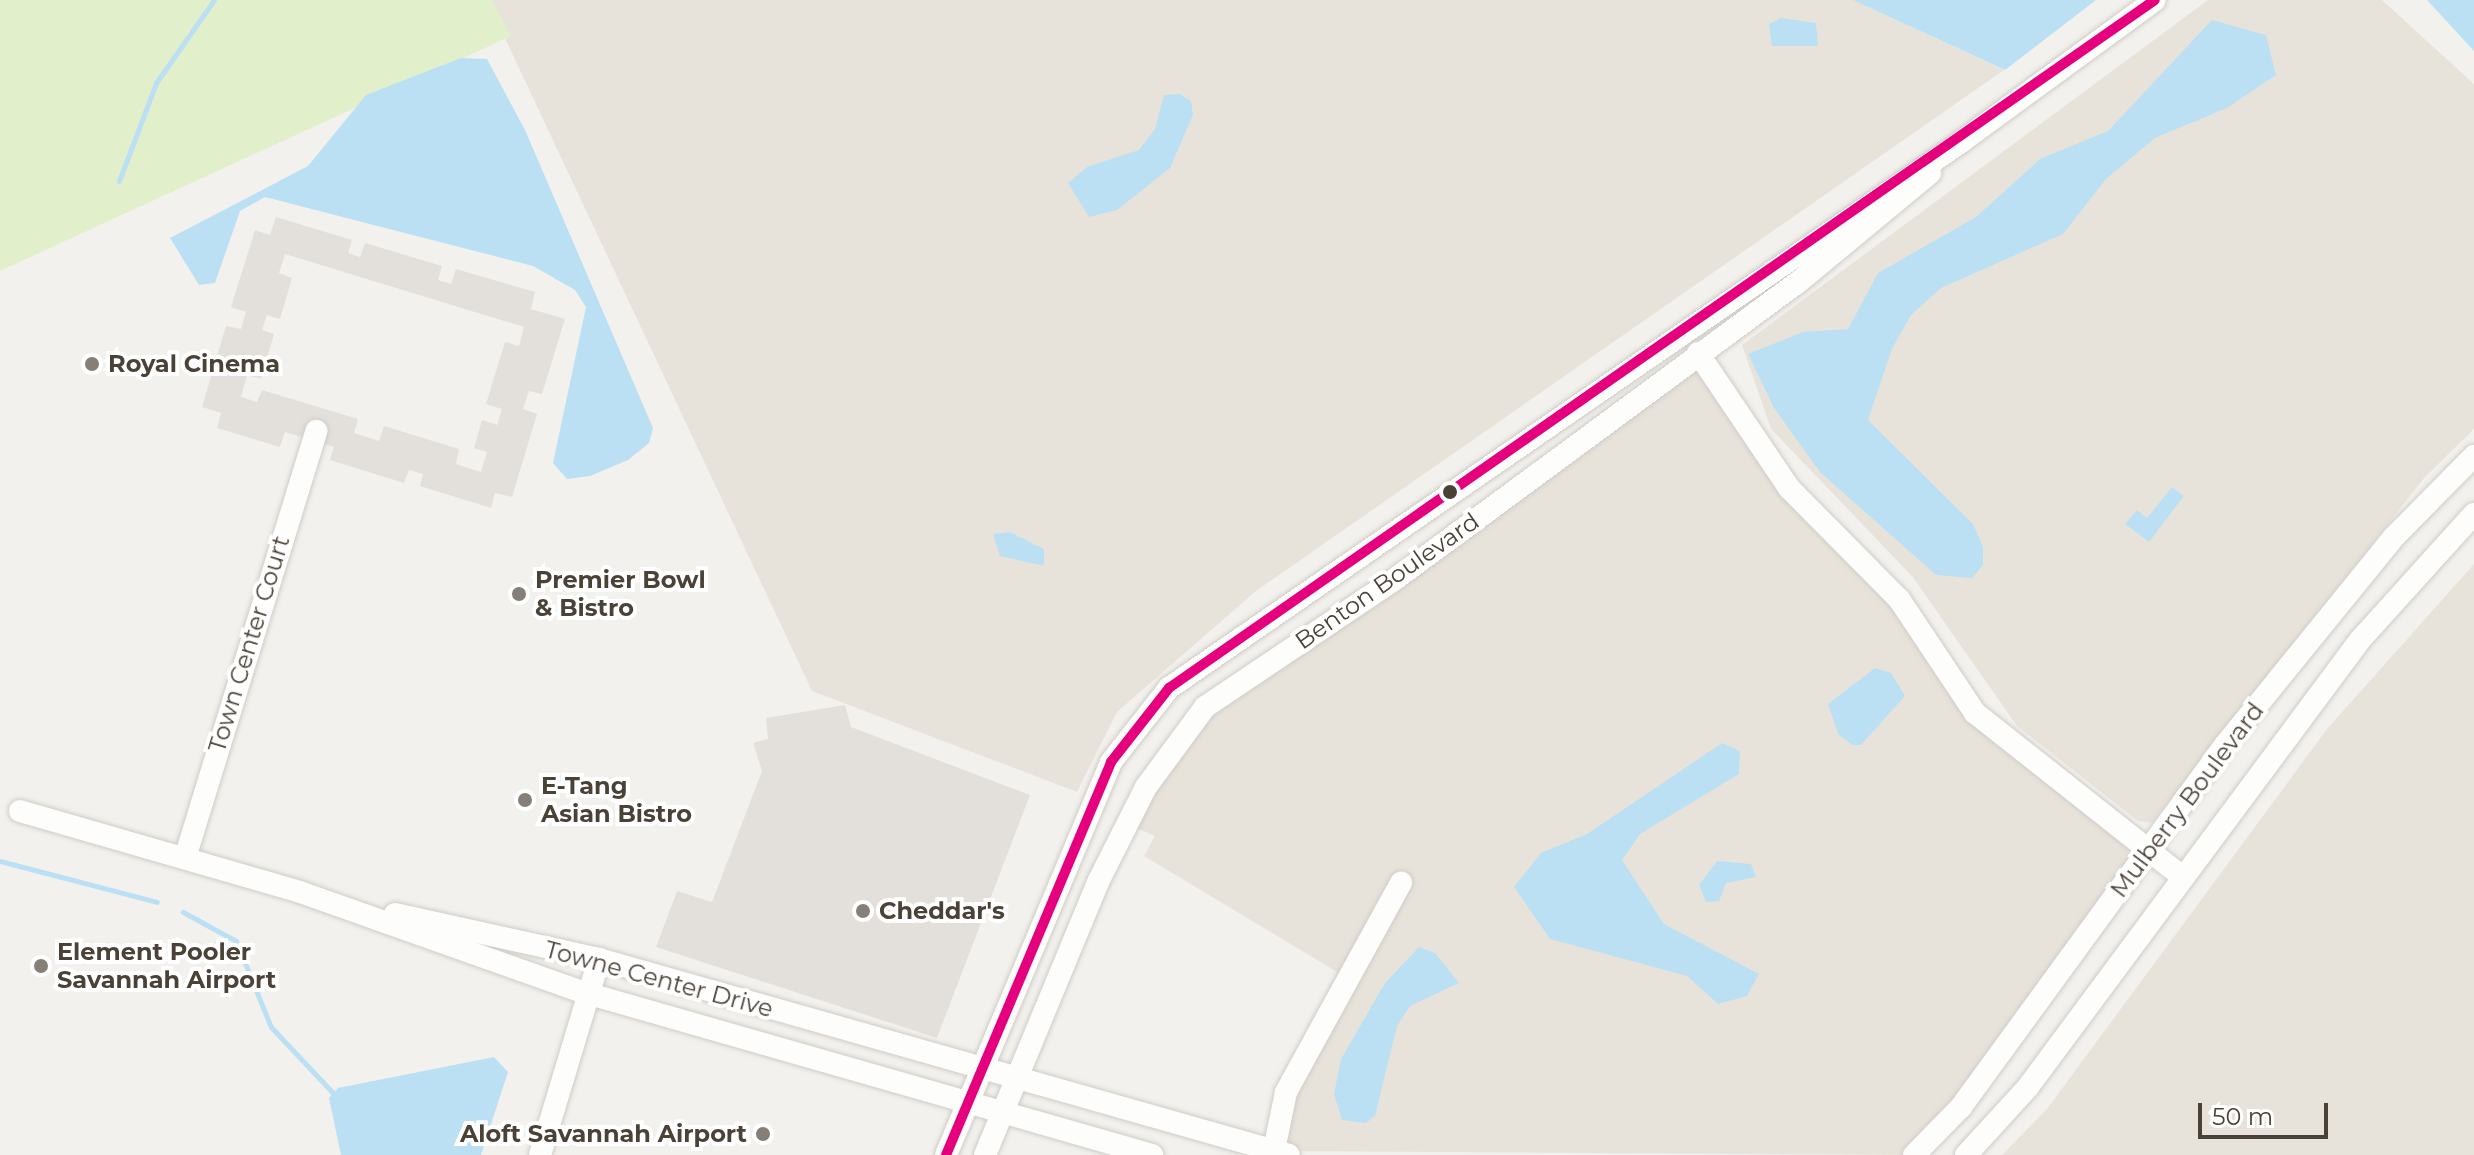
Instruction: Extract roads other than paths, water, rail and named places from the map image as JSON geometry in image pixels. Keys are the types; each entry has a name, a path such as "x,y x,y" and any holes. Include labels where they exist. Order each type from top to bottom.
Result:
{"street":[{"name":"Benton Boulevard","path":"946,1155 976,1070 1111,762 1169,688 1961,142 2155,0"},
{"name":"Benton Boulevard","path":"985,1155 1013,1080 1105,868 1146,787 1205,707 1394,580 1906,198 1961,142"},
{"path":"1698,353 1789,488 1899,599 1975,713 2183,877"},
{"name":"Town Center Court","path":"185,858 316,431"},
{"name":"Mulberry Boulevard","path":"1914,1155 1961,1107 2148,850 2393,538 2474,456"},
{"name":"Mulberry Boulevard","path":"1966,1155 2028,1087 2360,640 2474,514"},
{"name":"Towne Center Drive","path":"20,811 300,892 586,993 965,1105"},
{"path":"1013,1080 1279,1154 1286,1092 1401,883"},
{"name":"Towne Center Drive","path":"300,892 599,959 1013,1080"},
{"path":"540,1155 586,993 599,959"},
{"path":"965,1105 1152,1155"}],"water":[{"path":"1853,0 2096,0 2005,70"},
{"path":"2427,0 2474,0 2474,51 2439,13"},
{"path":"1781,18 1816,23 1818,46 1772,46 1769,24"},
{"path":"2212,20 2266,35 2276,75 2227,108 2155,138 2106,179 2063,234 1941,288 1911,315 1892,349 1868,420 1973,524 1983,547 1983,565 1972,578 1936,575 1820,472 1774,408 1748,354 1803,332 1848,329 1878,273 1976,217 2040,159 2108,131"},
{"path":"461,58 487,59 525,130 653,428 649,443 628,460 590,476 567,479 553,463 586,307 575,290 533,266 265,197 240,211 215,283 199,285 170,238 308,166 366,95"},
{"path":"1180,94 1191,101 1193,115 1170,168 1117,210 1089,217 1068,183 1087,167 1139,150 1155,129 1164,95"},
{"path":"2172,487 2184,496 2149,542 2125,524 2137,510 2147,518"},
{"path":"1010,532 1044,549 1044,566 1000,556 993,534"},
{"path":"1875,668 1891,673 1905,696 1861,745 1852,745 1838,734 1828,704"},
{"path":"1722,743 1740,751 1739,774 1640,834 1622,860 1664,924 1759,974 1747,996 1718,1004 1687,976 1550,939 1514,887 1541,853 1587,834"},
{"path":"1717,861 1751,864 1756,877 1726,883 1719,901 1706,902 1699,885"},
{"path":"1419,947 1435,953 1459,983 1410,1006 1397,1026 1375,1116 1366,1123 1342,1120 1334,1094 1341,1059 1385,983"},
{"path":"494,1057 508,1072 481,1155 341,1155 329,1098 338,1088"}],"waterway":[{"path":"119,181 156,83 214,0"},
{"path":"0,861 157,902"},
{"path":"183,912 236,941 271,1027 333,1093"}],"place":[{"name":"Royal Cinema","path":"92,364"},
{"name":"Premier Bowl & Bistro","path":"519,594"},
{"name":"E-Tang Asian Bistro","path":"525,800"},
{"name":"Cheddar's","path":"863,911"},
{"name":"Element Pooler Savannah Airport","path":"41,966"},
{"name":"Aloft Savannah Airport","path":"763,1134"}]}
